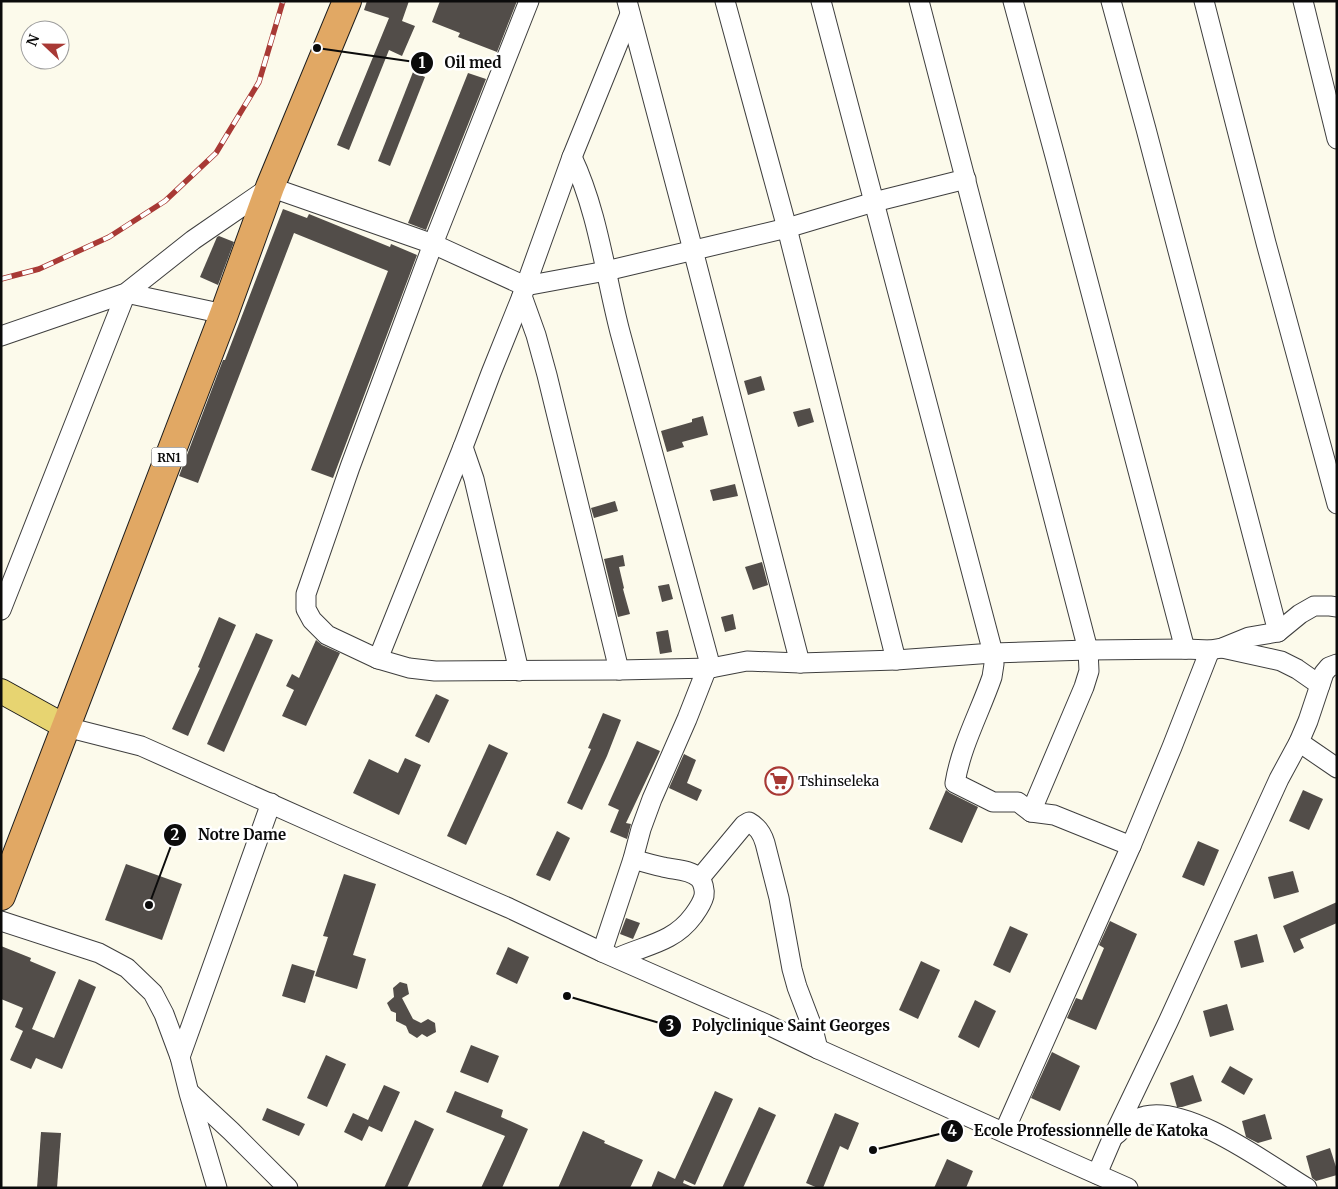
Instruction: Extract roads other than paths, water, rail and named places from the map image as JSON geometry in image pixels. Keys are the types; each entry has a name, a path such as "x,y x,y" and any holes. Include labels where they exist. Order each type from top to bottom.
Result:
{"highway":[{"name":"RN1","path":"1,896 224,314 270,187 347,1"}],"main road":[{"path":"1,691 66,727"}],"street":[{"path":"529,1 433,244 350,467 306,594 306,609 312,620 327,635 378,659 409,668 435,671 709,668 747,661 800,663 896,660 993,653 1216,649 1281,661 1297,669 1320,685"},
{"path":"725,1 787,228 896,660"},
{"path":"821,1 993,653 992,677 959,765 955,783 993,802 1018,802 1031,812 1054,815 1131,846"},
{"path":"918,1 1088,650 1089,671 1084,687 1031,812"},
{"path":"1013,1 1185,649"},
{"path":"1111,1 1278,632"},
{"path":"1204,1 1263,233 1337,504"},
{"path":"1303,1 1337,139"},
{"path":"378,659 464,447 524,291 628,8"},
{"path":"628,8 800,663"},
{"path":"572,158 582,178 589,201 619,329 709,668 652,799 641,829 610,955"},
{"path":"2,337 126,293 193,240 270,187 433,244 524,291 787,228 874,202 966,179"},
{"path":"524,291 547,374 619,670"},
{"path":"126,293 224,314"},
{"path":"1,610 126,293"},
{"path":"464,447 474,479 519,671"},
{"path":"1004,1132 1216,649 1249,637 1278,632 1300,614 1314,606 1337,607"},
{"path":"1097,1174 1278,778 1300,742 1324,673 1329,667 1337,664"},
{"path":"66,727 141,746 706,996 818,1049 1128,1188"},
{"path":"1300,742 1337,768"},
{"path":"180,1057 271,803"},
{"path":"700,878 744,824 749,822 756,826 763,835 792,969 818,1049"},
{"path":"610,955 649,947 665,940 691,919 703,901 705,890 700,878 690,873 633,859"},
{"path":"1,921 99,953 127,968 153,993 164,1014 180,1057 217,1188"},
{"path":"189,1092 232,1131 288,1188"},
{"path":"1112,1139 1125,1125 1144,1116 1158,1114 1175,1117 1226,1137 1307,1188"}],"railway":[{"path":"1,279 39,269 109,237 165,201 216,153 259,82 283,1"}],"place":[{"name":"Oil med","path":"317,48"},
{"name":"Tshinseleka","path":"779,781"},
{"name":"Notre Dame","path":"149,905"},
{"name":"Polyclinique Saint Georges","path":"567,996"},
{"name":"Ecole Professionnelle de Katoka","path":"873,1150"}]}
